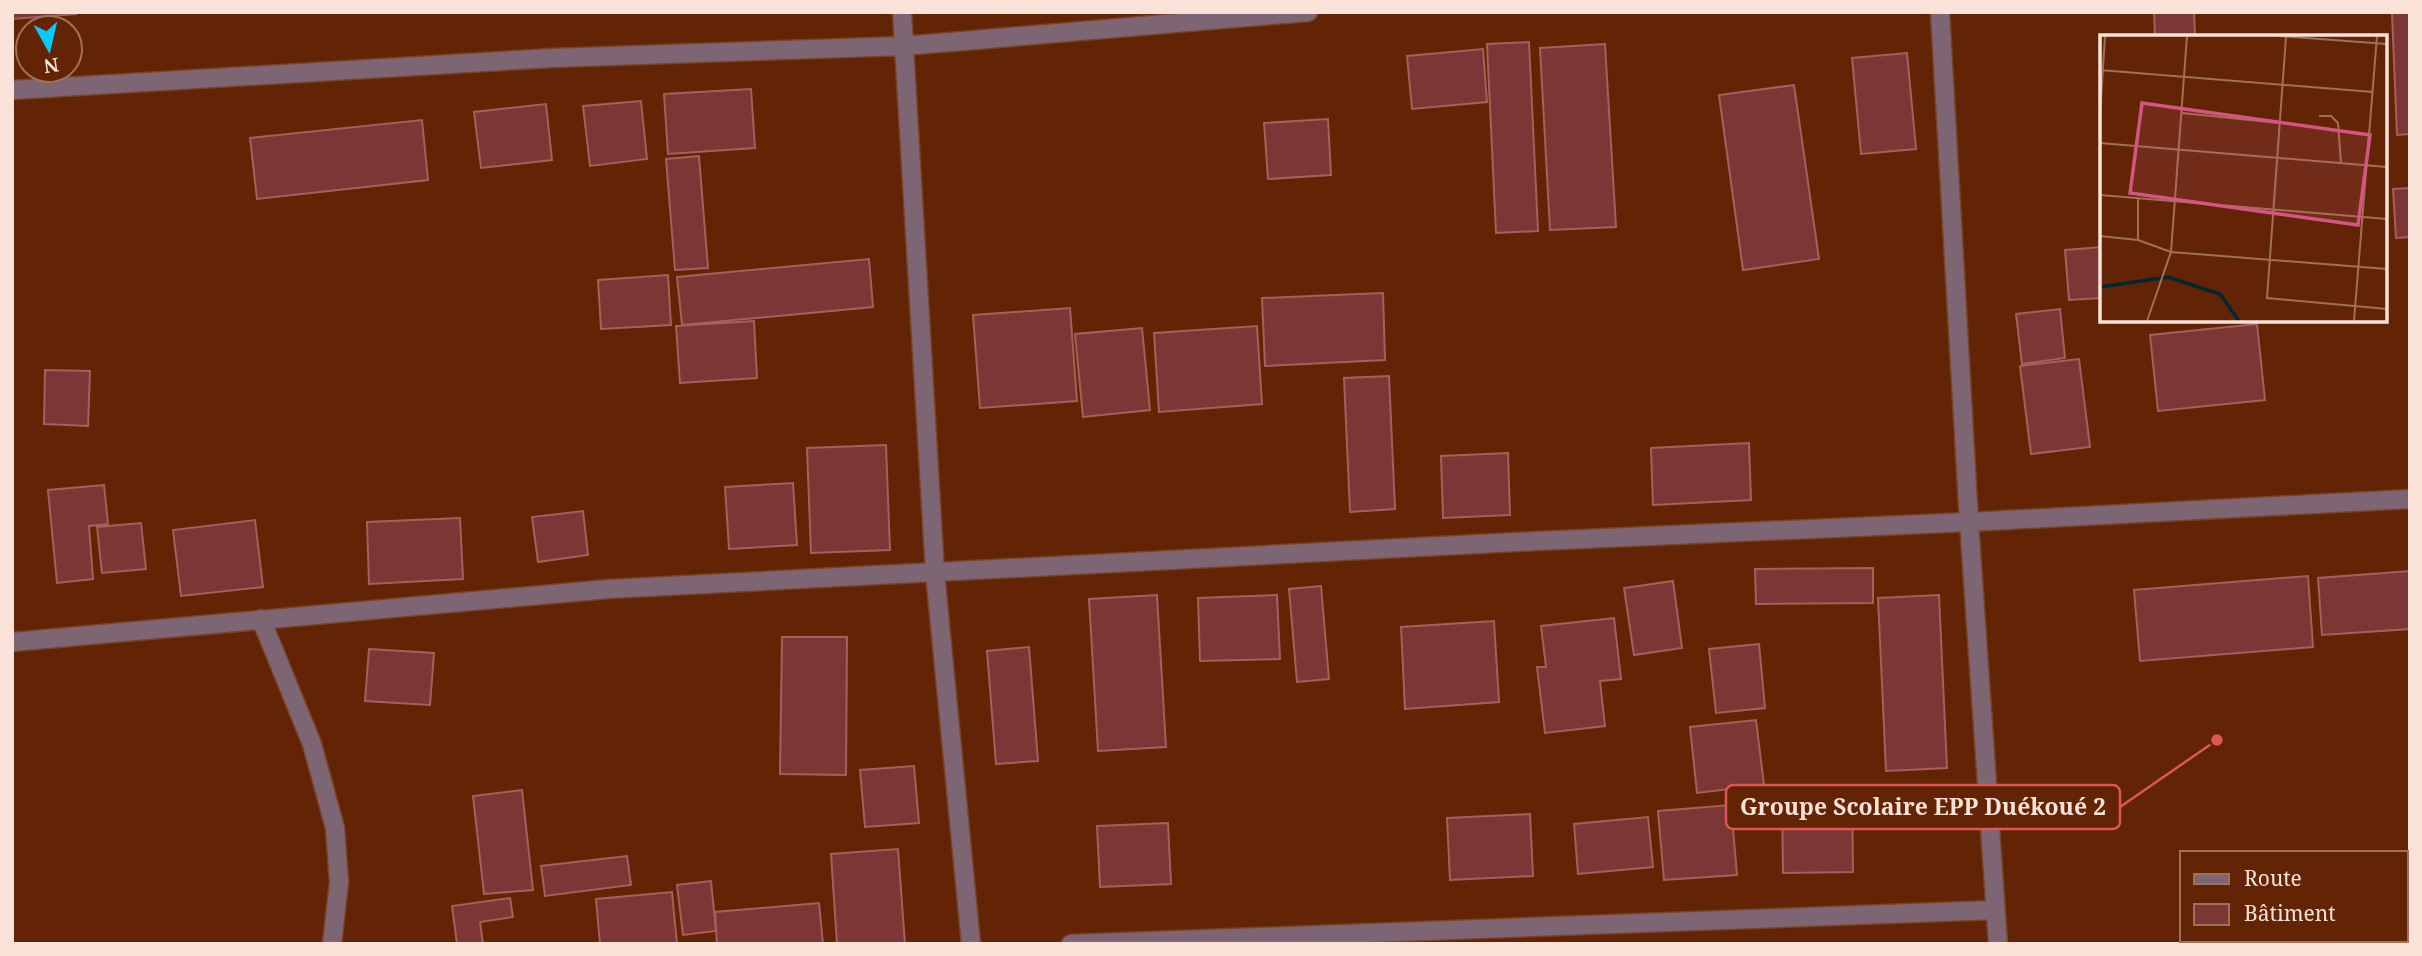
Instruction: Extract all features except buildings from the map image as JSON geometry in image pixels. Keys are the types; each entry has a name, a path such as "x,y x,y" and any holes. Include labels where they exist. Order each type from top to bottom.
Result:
{"street":[{"path":"902,12 935,573 971,944"},
{"path":"12,90 552,58 903,46 1308,12"},
{"path":"1940,12 1969,522 1998,944"},
{"path":"12,642 609,589 2410,499"},
{"path":"261,619 312,744 335,828 339,882 332,944"},
{"path":"1070,944 1995,910"}],"place":[{"name":"Groupe Scolaire EPP Duékoué 2","path":"2217,740"}]}
